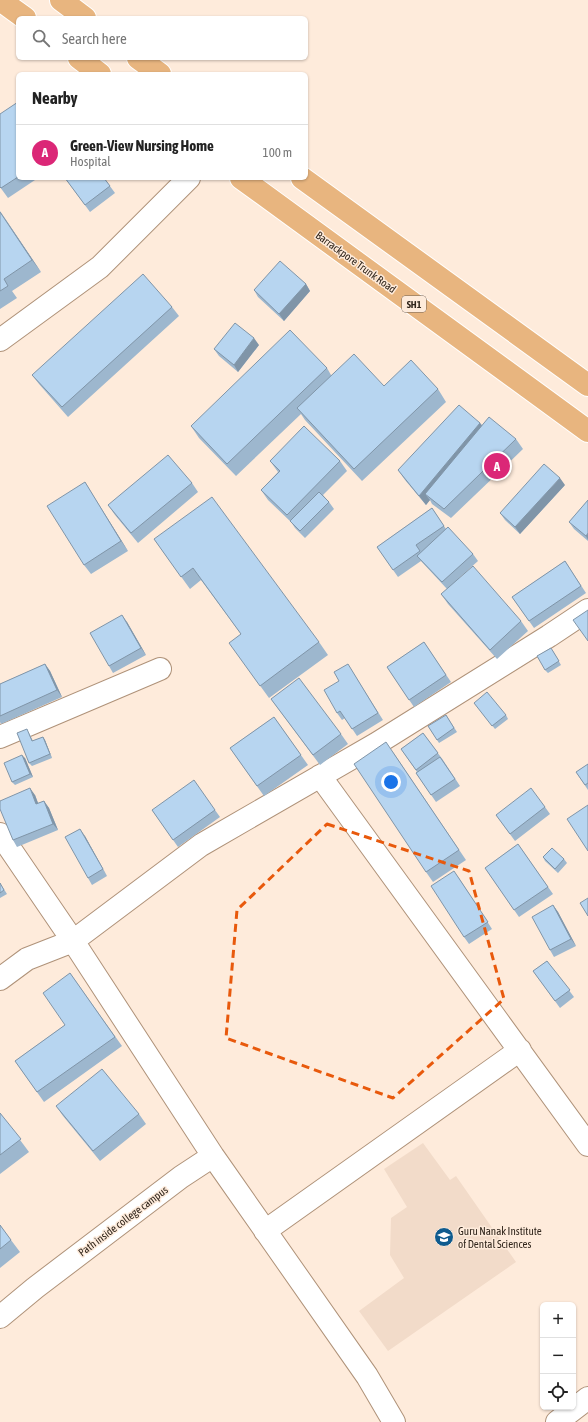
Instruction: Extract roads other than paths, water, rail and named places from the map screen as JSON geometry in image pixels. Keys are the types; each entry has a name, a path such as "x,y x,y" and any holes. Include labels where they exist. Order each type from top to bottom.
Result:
{"main road":[{"path":"0,0 22,16"},
{"path":"61,0 82,16"},
{"path":"81,60 97,72"},
{"path":"141,60 157,72"},
{"name":"Barrackpore Trunk Road","path":"244,180 588,431"},
{"path":"305,180 588,385"}],"street":[{"path":"0,340 100,267 187,180"},
{"path":"0,979 27,959 73,940 201,845 382,740 588,610"},
{"path":"0,737 160,669"},
{"path":"320,776 588,1144"},
{"path":"0,834 73,940 213,1156 367,1376 394,1422"},
{"path":"265,1231 520,1050"},
{"name":"Path inside college campus","path":"0,1317 35,1288 162,1191 213,1156"},
{"path":"557,1422 588,1398"}],"place":[{"name":"Green-View Nursing Home","path":"497,466"},
{"name":"Guru Nanak Institute of Dental Sciences","path":"444,1237"}]}
